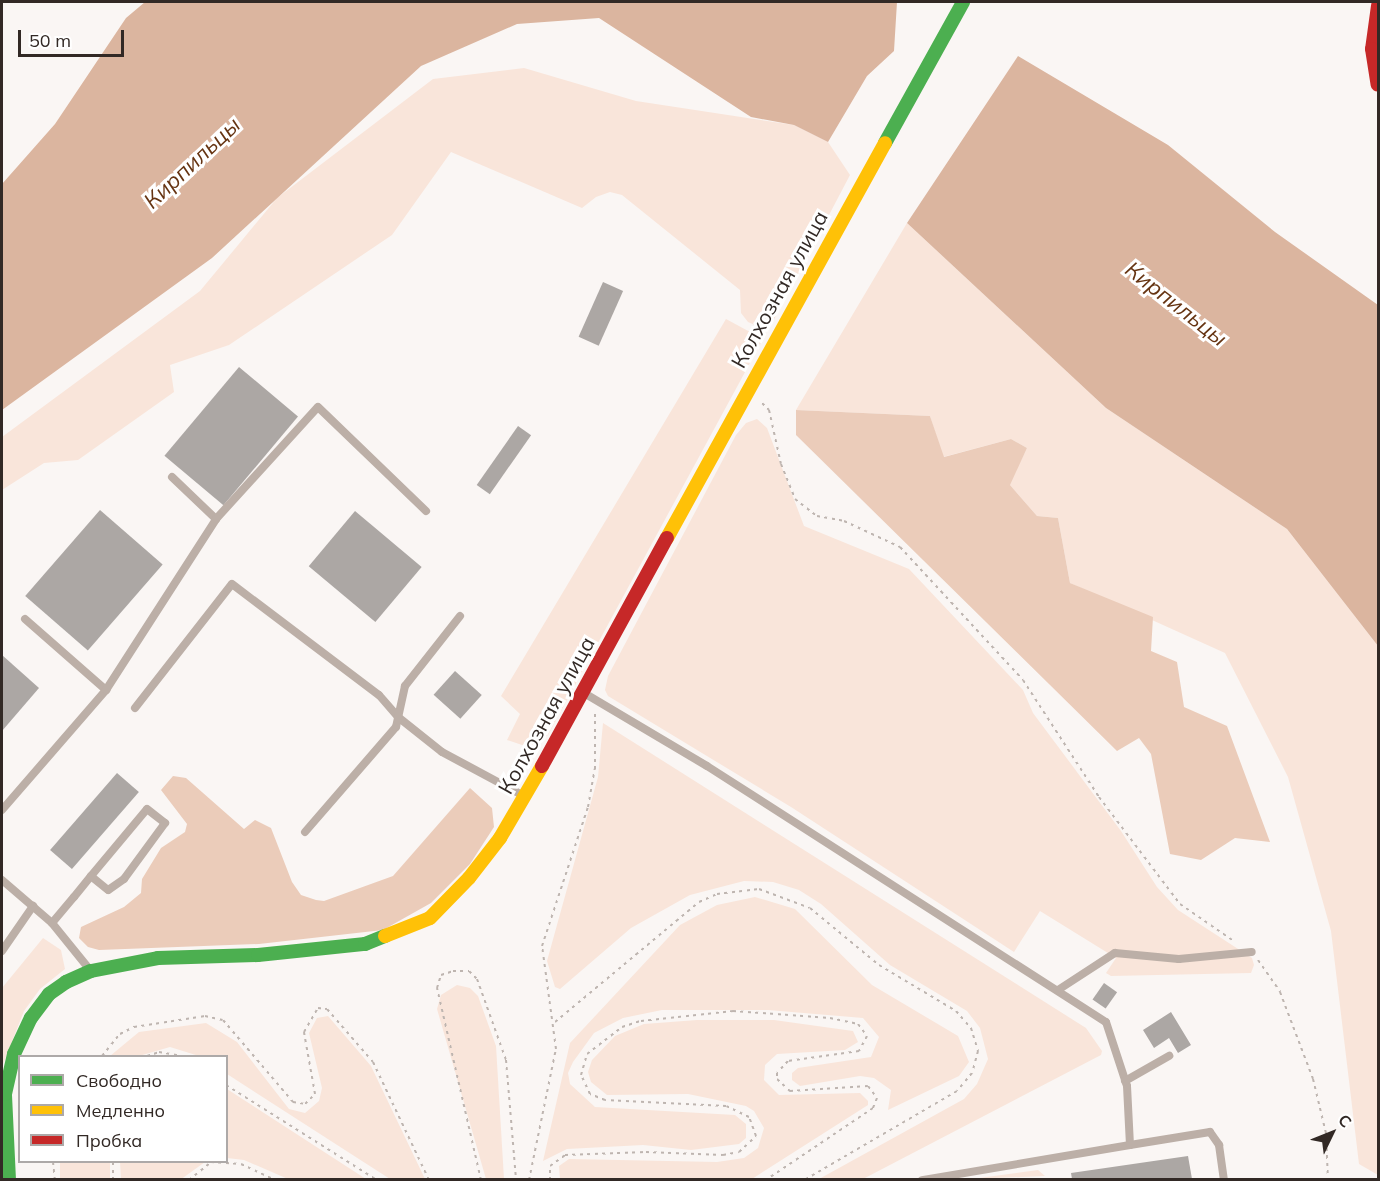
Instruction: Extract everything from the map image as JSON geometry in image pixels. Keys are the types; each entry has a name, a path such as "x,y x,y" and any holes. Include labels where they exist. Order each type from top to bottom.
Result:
{"main road":[{"name":"Колхозная улица","path":"9,1179 5,1094 14,1054 31,1018 49,994 91,971 158,958 258,955 365,944 401,932 430,918 462,885 500,838 588,695 747,388 963,2"},
{"path":"1378,6 1372,49 1378,85"}],"lane":[{"path":"2,810 106,690 216,519 318,408 426,511"},
{"path":"172,477 216,519"},
{"path":"135,708 232,584 379,695 398,717 442,752 525,796"},
{"path":"305,832 396,727 405,686 460,616"},
{"path":"25,619 106,690"},
{"path":"588,695 1106,1022 1125,1081 1130,1145"},
{"path":"52,923 91,876 147,809 165,823 124,879 108,890 91,876"},
{"path":"2,880 52,923 91,971"},
{"path":"2,951 33,906"},
{"path":"1058,990 1115,953 1179,959 1252,952"},
{"path":"1125,1081 1169,1056"},
{"path":"922,1179 1210,1132 1219,1145 1224,1179"}],"path":[{"path":"747,388 769,410 781,464 795,499 817,516 844,521 900,547 1023,680 1092,788 1180,904 1252,952 1280,992 1313,1079 1326,1133 1328,1179"},
{"path":"529,1179 555,1064 555,1022 542,946 588,807 596,769 588,695"},
{"path":"555,1022 699,902 717,894 759,889 810,908 879,965 956,1011 970,1028 978,1051 972,1073 957,1091 804,1179"},
{"path":"481,1179 437,988 441,975 453,971 469,971 477,979 506,1060 516,1179"},
{"path":"103,1055 120,1034 134,1027 205,1016 223,1020 293,1102 305,1104 315,1094 304,1032 318,1008 327,1009 373,1062 429,1179"},
{"path":"550,1179 550,1166 565,1155 646,1152 723,1155 739,1152 756,1136 749,1117 726,1106 605,1100 590,1094 582,1075 587,1054 622,1027 641,1021 733,1011 830,1018 858,1024 867,1036 859,1051 788,1061 777,1073 777,1079 790,1091 868,1086 877,1098 873,1108 766,1179"},
{"path":"150,1055 159,1052 176,1055"},
{"path":"228,1086 377,1179"},
{"path":"53,1163 55,1179"},
{"path":"113,1163 113,1179"},
{"path":"189,1179 210,1163"},
{"path":"226,1163 241,1164 275,1179"}],"shaded area":[{"path":"524,68 636,101 794,125 828,142 850,175 768,331 748,322 741,313 740,290 622,195 610,192 596,197 582,208 451,152 392,235 229,345 170,365 174,392 78,460 44,463 2,490 2,437 200,291 277,198 433,79"},
{"path":"907,223 1106,408 1287,529 1378,646 1378,1175 1359,1164 1331,931 1288,777 1225,653 1070,583 1058,518 1037,516 1009,484 1027,448 1011,439 943,457 930,416 796,410"},
{"path":"726,319 763,339 548,735 531,748 507,740 520,714 501,696"},
{"path":"796,410 930,416 944,457 1011,439 1027,448 1010,485 1037,516 1058,518 1070,583 1153,617 1151,651 1177,662 1184,707 1227,726 1270,842 1235,838 1201,860 1170,854 1151,754 1139,738 1117,751 796,435"},
{"path":"757,419 767,428 804,526 909,569 1023,690 1033,713 1121,831 1157,887 1178,910 1252,958 1254,965 1251,973 1111,976 1106,973 1116,958 1040,911 1014,952 791,807 608,696 605,690 608,676 736,435 746,423"},
{"path":"603,723 1086,1028 1102,1051 1101,1055 863,1179 819,1179 964,1099 977,1084 988,1059 980,1028 967,1011 890,965 821,904 799,890 773,882 744,881 690,895 631,928 560,989 555,987 547,961 598,777"},
{"path":"173,776 186,778 244,829 255,820 271,828 292,882 301,895 316,900 324,901 393,876 470,788 492,808 494,827 470,864 431,903 383,930 259,944 99,950 88,947 79,938 81,927 124,907 141,893 142,879 161,848 185,832 187,824 161,790"},
{"path":"755,897 795,909 872,985 958,1036 969,1062 959,1076 888,1110 891,1090 874,1078 860,1076 800,1086 792,1080 792,1073 798,1068 871,1057 879,1037 863,1018 768,1010 662,1010 623,1018 594,1033 573,1062 568,1073 570,1084 595,1107 735,1115 746,1124 746,1138 739,1144 691,1150 643,1145 567,1149 543,1161 570,1043 680,925 717,905"},
{"path":"43,938 61,950 65,969 40,989 24,1011 2,1067 2,988"},
{"path":"457,985 470,988 478,996 496,1046 504,1179 486,1179 437,1009 441,995"},
{"path":"328,1016 371,1066 425,1179 390,1179 228,1075 228,1055 196,1055 170,1047 142,1055 111,1055 139,1032 206,1023 237,1042 289,1109 305,1113 319,1101 322,1088 309,1033 317,1018"},
{"path":"697,1020 774,1020 853,1031 858,1042 845,1050 777,1054 765,1065 764,1080 779,1095 860,1093 868,1101 868,1105 752,1179 560,1179 559,1166 569,1159 717,1162 744,1158 758,1148 764,1128 754,1111 746,1106 688,1094 607,1095 591,1082 588,1072 592,1060 615,1036 644,1024"},
{"path":"228,1090 366,1179 288,1179 244,1160 228,1158"},
{"path":"60,1163 110,1163 110,1179 60,1179"},
{"path":"120,1163 204,1163 180,1180 121,1179"},
{"path":"1038,1170 1045,1176 972,1179"}],"water":[{"name":"Кирпильцы","path":"145,2 897,2 894,51 867,76 828,142 794,125 751,117 599,18 517,24 421,66 212,258 2,410 2,184 55,124 126,18"},
{"name":"Кирпильцы","path":"1018,56 1168,145 1275,232 1378,305 1378,646 1287,529 1106,408 907,223"}],"building":[{"path":"603,282 623,291 599,346 579,337"},
{"path":"239,367 298,416 223,505 164,456"},
{"path":"518,426 531,435 490,494 477,485"},
{"path":"100,510 163,564 88,650 25,596"},
{"path":"355,511 422,567 375,622 309,566"},
{"path":"2,655 39,688 2,731"},
{"path":"455,671 482,695 460,719 434,695"},
{"path":"117,773 139,792 72,869 50,850"},
{"path":"1104,983 1117,992 1106,1009 1093,999"},
{"path":"1171,1012 1191,1045 1178,1053 1169,1038 1154,1048 1143,1030"},
{"path":"1188,1156 1192,1179 1072,1179 1071,1173"}],"traffic: fast":[{"path":"885,143 963,2"},
{"path":"9,1180 5,1094 14,1054 31,1018 49,994 66,982 91,971 158,958 258,955 365,944 385,936"}],"traffic: slow":[{"path":"667,538 885,143"},
{"path":"385,936 430,918 469,878 500,838 542,766"}],"traffic: jam":[{"path":"1378,6 1372,49 1378,85"},
{"path":"542,766 667,538"}]}
